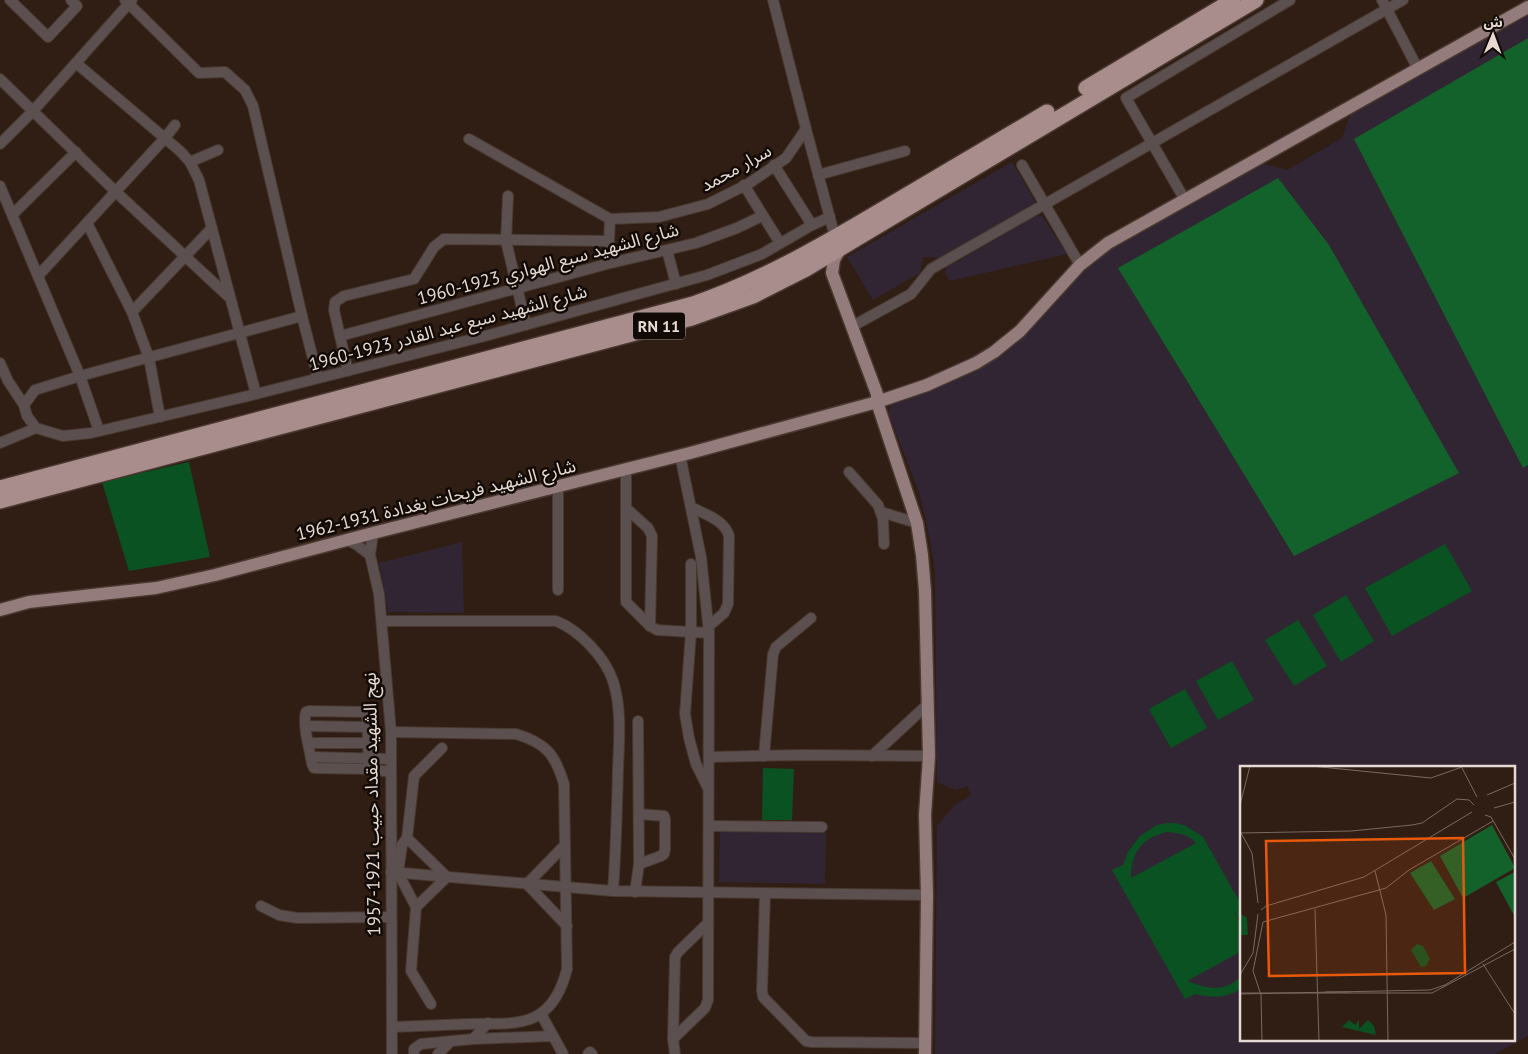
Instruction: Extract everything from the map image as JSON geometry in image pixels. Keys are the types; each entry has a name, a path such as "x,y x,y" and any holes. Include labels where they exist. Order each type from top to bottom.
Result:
{"highway":[{"name":"RN 11","path":"0,501 692,318 753,296 806,269 838,243 1233,0"},
{"name":"RN 11","path":"0,488 693,304 747,284 838,243 1051,121 1256,0"}],"main road":[{"name":"شارع الشهيد فريحات بغدادة 1931-1962","path":"0,610 29,602 120,593 186,582 680,455 877,402 927,385 976,363 994,352 1020,331 1080,265 1108,243 1528,7"},
{"path":"838,243 832,273 869,396 877,402 917,523 922,555 925,591 928,704 925,815 927,895 925,1048"},
{"path":"806,269 819,271 828,278 848,328"}],"street":[{"path":"10,0 48,37 77,2"},
{"path":"773,0 818,175 838,243"},
{"path":"1185,200 1126,98 1290,0"},
{"path":"848,328 911,294 931,269 1153,142 1384,5 1403,0"},
{"path":"0,144 33,111 129,1 199,73 225,72 234,78 245,90 254,106 318,378"},
{"path":"1384,5 1418,69"},
{"path":"76,63 166,138 190,162 199,180 256,394"},
{"path":"0,79 116,192 230,298"},
{"path":"38,276 175,126"},
{"name":"سرار محمد","path":"610,219 659,217 708,204 744,185 786,158 806,129"},
{"path":"469,139 610,219 608,241 613,262"},
{"path":"190,162 218,150"},
{"path":"818,175 905,151"},
{"path":"12,214 76,152"},
{"path":"774,165 812,225"},
{"path":"1022,165 1080,265"},
{"path":"744,185 780,243"},
{"path":"0,186 80,376 99,431"},
{"path":"508,196 506,241 526,325"},
{"name":"شارع الشهيد سبع الهواري 1923-1960","path":"340,336 613,262 696,243 737,228 762,216"},
{"name":"شارع الشهيد سبع عبد القادر 1923-1960","path":"36,428 62,436 99,431 256,394 526,325 707,275 762,254 812,225 830,217"},
{"path":"87,223 132,312 149,358 160,417"},
{"path":"132,312 212,228"},
{"path":"348,371 334,310 335,302 344,296 414,279 434,247 444,239 608,241"},
{"path":"667,250 676,284"},
{"path":"24,405 35,390 302,316"},
{"path":"0,363 8,381 24,405 27,416 36,428 0,443"},
{"path":"673,1039 704,1008 708,1000 709,630 704,578 680,455"},
{"path":"626,469 625,598 629,605 650,626 657,630 690,632 709,630 724,613 728,604 728,531 722,524 690,506"},
{"path":"849,472 874,499 881,512 884,544"},
{"path":"558,486 558,590"},
{"path":"626,508 648,528 652,536 650,626"},
{"path":"881,512 917,523"},
{"path":"346,540 357,545 370,555 373,533"},
{"name":"نهج الشهيد مقداد حبيب 1921-1957","path":"370,555 377,584 382,621 391,732 394,872 391,917 392,1054"},
{"path":"691,564 690,632 685,714 696,764 709,791"},
{"path":"764,756 772,654 776,647 811,618"},
{"path":"382,621 556,621 571,628 597,654 612,679 618,698 619,727 614,891"},
{"path":"872,756 928,704"},
{"path":"369,769 367,715 365,712 361,710 306,712 304,716 312,764 318,769 369,769 391,772"},
{"path":"635,892 639,864 638,722"},
{"path":"306,726 367,727"},
{"path":"391,732 500,732 535,739 549,751 559,767 564,784 568,969 564,982 547,1008 541,1014 522,1021 392,1027"},
{"path":"308,743 368,743"},
{"path":"432,1004 411,971 416,907 394,872 402,845 407,838 414,776 442,748"},
{"path":"709,757 928,756"},
{"path":"311,757 391,759"},
{"path":"639,814 664,816 665,819 664,854 639,864"},
{"path":"709,826 822,826"},
{"path":"407,838 447,877"},
{"path":"527,884 566,845"},
{"path":"394,872 635,892 927,895"},
{"path":"416,907 447,877"},
{"path":"527,884 567,926"},
{"path":"764,894 763,997 806,1040 812,1042 925,1048"},
{"path":"261,906 279,915 296,918 391,917"},
{"path":"675,1054 673,1039 675,957 708,923"},
{"path":"541,1014 562,1054"},
{"path":"473,1040 488,1023"},
{"path":"414,1054 414,1050 421,1044 553,1036"},
{"path":"438,1054 450,1042"},
{"path":"588,1054 590,1052 592,1054"}],"shaded area":[{"path":"1528,14 1528,1036 1495,1054 935,1054 937,826 955,805 971,795 967,786 956,790 937,782 935,569 920,495 889,414 891,403 1004,351 1016,343 1078,273 1112,247 1260,163 1287,170 1342,138 1351,113"},
{"path":"1012,162 1036,203 939,258 923,257 920,273 873,300 847,257"},
{"path":"1035,216 1042,216 1067,254 950,281 945,273 946,268"},
{"path":"462,542 464,613 388,612 379,563"},
{"path":"720,829 826,832 825,884 719,882"}],"green space":[{"path":"1528,38 1528,465 1523,468 1354,139"},
{"path":"1278,178 1329,245 1459,473 1294,556 1118,268"},
{"path":"189,462 210,557 129,571 102,482"},
{"path":"1445,544 1472,591 1392,636 1365,588"},
{"path":"1346,595 1374,641 1341,662 1313,615"},
{"path":"1298,620 1327,666 1294,686 1265,640"},
{"path":"1232,661 1254,700 1218,720 1196,681"},
{"path":"1185,689 1207,728 1171,748 1149,709"},
{"path":"763,768 794,769 792,820 762,820"},
{"path":"1176,823 1186,826 1203,837 1240,902 1240,921 1231,906 1240,922 1240,952 1187,981 1216,988 1228,985 1240,977 1240,989 1237,991 1226,996 1213,997 1195,994 1185,999 1112,870 1123,865 1128,852 1140,836 1157,825","holes":["1167,832 1187,836 1196,843 1131,878 1133,861 1145,842"]}]}
